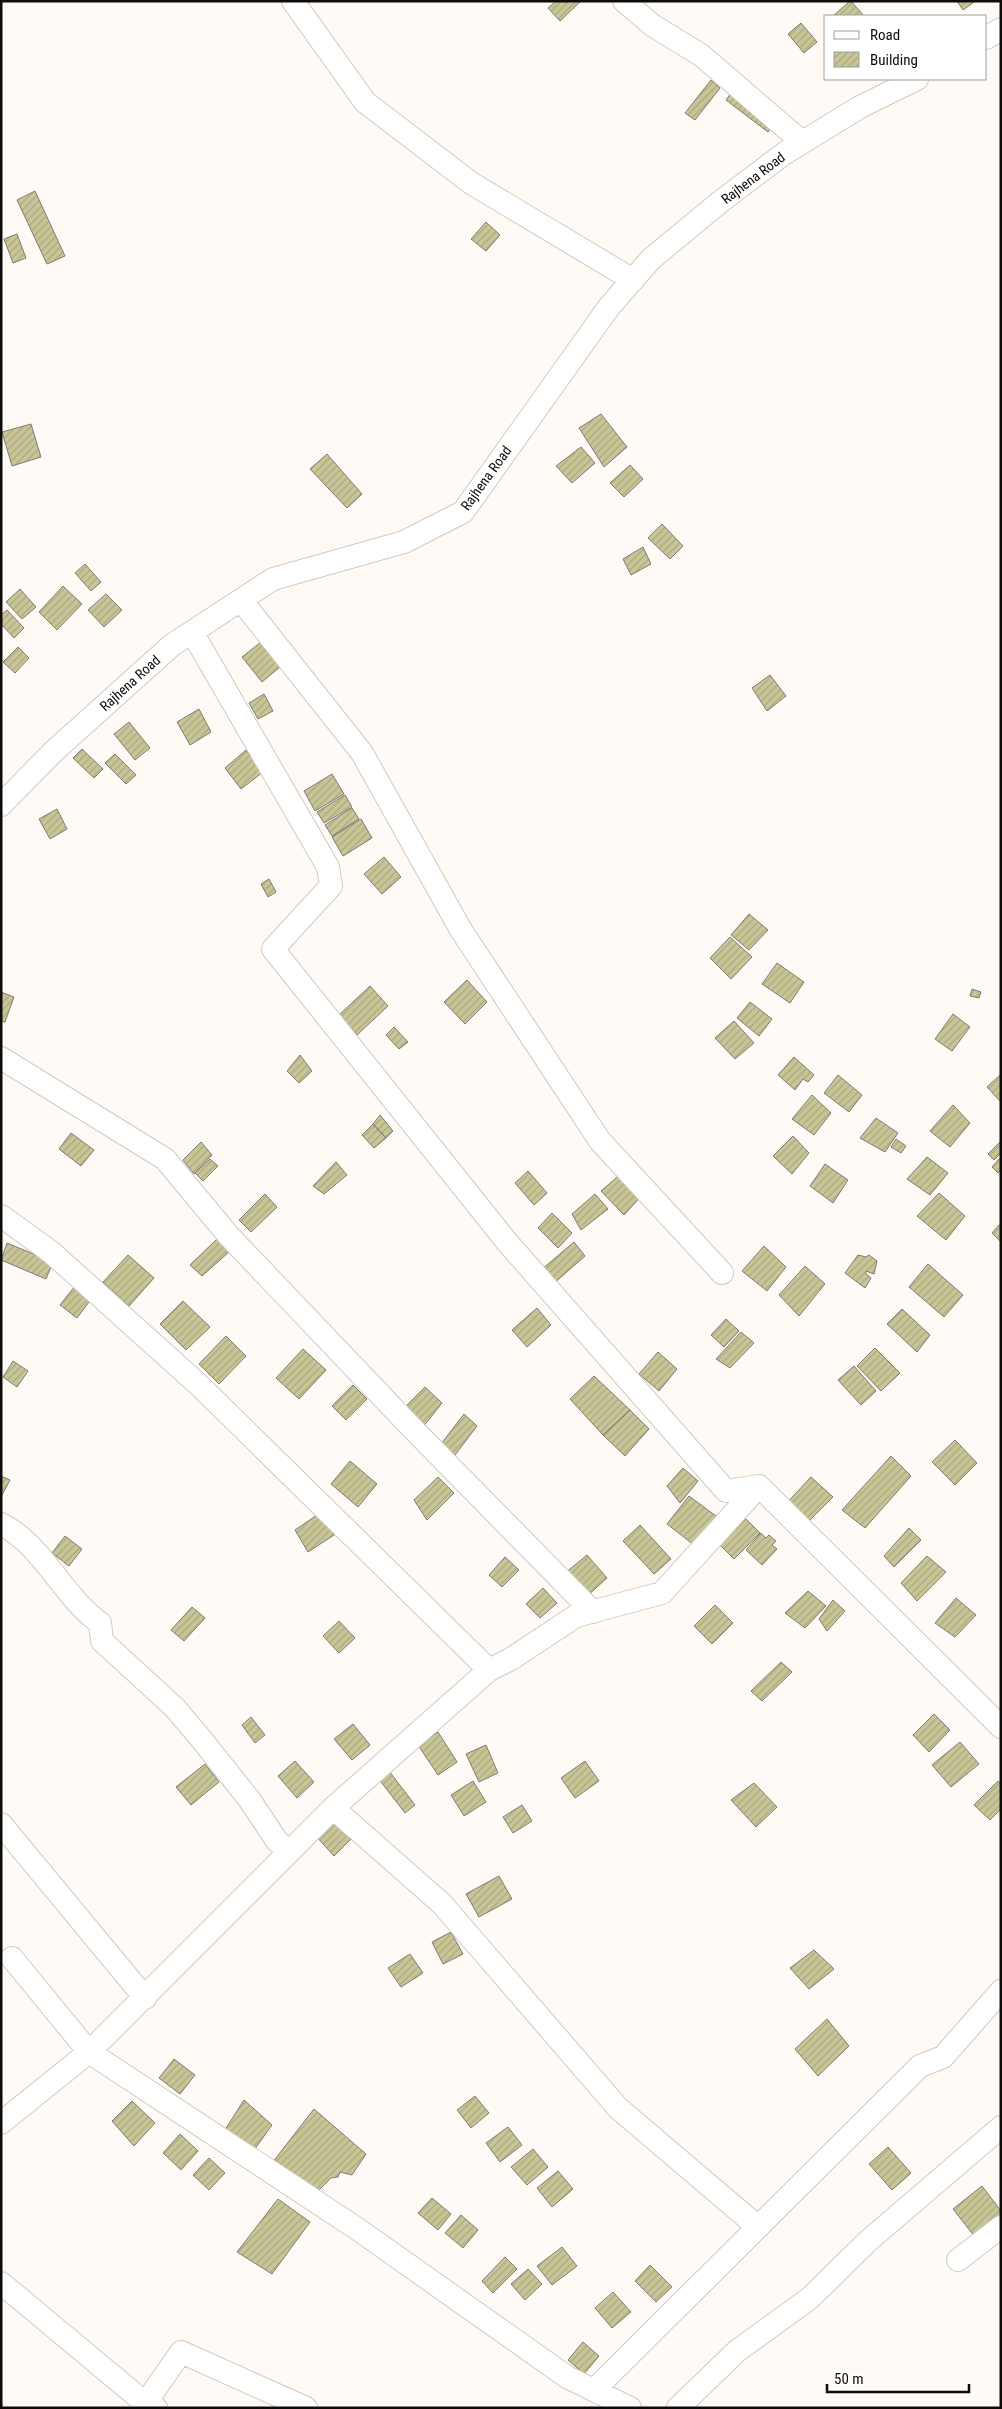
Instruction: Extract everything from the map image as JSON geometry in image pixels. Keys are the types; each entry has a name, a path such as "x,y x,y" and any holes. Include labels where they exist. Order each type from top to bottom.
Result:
{"street":[{"path":"293,1 365,102 471,183 633,280"},
{"path":"624,1 652,25 702,55 802,142"},
{"path":"987,37 1001,29"},
{"name":"Rajhena Road","path":"1,805 53,752 172,646 273,578 404,542 463,512 598,322 633,280 671,241 727,196 802,142 860,107 915,80"},
{"path":"241,600 362,753 461,930 600,1141 722,1273"},
{"path":"192,632 328,867 331,886 273,949 507,1242 726,1491 759,1486"},
{"path":"1,1058 166,1158 229,1236 419,1435 592,1612"},
{"path":"1,1216 51,1252 200,1386 489,1670"},
{"path":"1,2123 90,2052 333,1808 489,1670 512,1659 576,1616 662,1593 759,1486"},
{"path":"759,1486 1001,1727"},
{"path":"1,1524 9,1528 40,1555 86,1613 100,1623 102,1641 175,1708 249,1799 278,1841 288,1852"},
{"path":"333,1808 442,1904 618,2108 758,2227"},
{"path":"1,1824 145,1998"},
{"path":"12,1958 90,2052 356,2228 567,2377 630,2408"},
{"path":"594,2390 920,2066 943,2057 1001,1992"},
{"path":"678,2408 737,2351 810,2298 868,2241 1001,2127"},
{"path":"958,2260 1001,2227"},
{"path":"1,2283 148,2406 181,2352 306,2408"}],"building":[{"path":"556,1 581,1 560,21 548,8"},
{"path":"850,1 863,15 834,15"},
{"path":"957,1 973,1 974,2 963,10"},
{"path":"801,23 817,42 804,53 788,34"},
{"path":"711,80 720,88 695,120 685,113"},
{"path":"734,89 775,122 768,132 726,100"},
{"path":"35,191 65,256 47,264 17,200"},
{"path":"486,222 500,235 486,251 471,239"},
{"path":"17,234 26,258 13,263 4,239"},
{"path":"601,414 627,447 604,467 579,428"},
{"path":"31,424 41,457 12,466 2,432"},
{"path":"581,447 595,463 572,483 556,466"},
{"path":"327,454 362,494 347,508 310,469"},
{"path":"630,465 643,479 624,497 610,483"},
{"path":"662,524 683,546 670,559 648,538"},
{"path":"643,547 651,564 631,575 623,559"},
{"path":"85,564 101,582 91,591 75,573"},
{"path":"63,586 82,604 57,630 39,612"},
{"path":"20,589 36,607 22,619 6,602"},
{"path":"106,594 122,610 104,627 88,610"},
{"path":"7,610 24,628 14,638 1,624 1,615"},
{"path":"261,642 280,667 262,682 242,657"},
{"path":"18,647 29,658 15,673 3,662"},
{"path":"770,675 786,696 767,711 752,688"},
{"path":"264,694 273,711 258,719 249,703"},
{"path":"199,709 211,732 190,745 177,722"},
{"path":"129,722 150,748 135,760 114,734"},
{"path":"82,749 103,769 94,778 73,758"},
{"path":"246,750 263,772 241,789 225,768"},
{"path":"115,754 136,775 126,784 105,763"},
{"path":"332,774 344,794 315,811 304,791"},
{"path":"345,795 352,807 324,823 317,812"},
{"path":"352,808 359,819 332,836 325,825"},
{"path":"57,809 67,829 50,839 39,819"},
{"path":"361,819 372,838 343,856 332,837"},
{"path":"384,857 401,877 382,894 364,874"},
{"path":"269,879 276,892 268,897 261,884"},
{"path":"749,914 768,930 749,950 731,935"},
{"path":"730,937 752,957 731,979 710,958"},
{"path":"777,963 804,982 790,1003 762,984"},
{"path":"467,980 487,1002 465,1024 444,1002"},
{"path":"370,986 388,1006 357,1035 339,1015"},
{"path":"972,989 981,992 979,998 970,996"},
{"path":"1,992 14,997 5,1022 1,1021"},
{"path":"750,1002 772,1019 759,1036 737,1018"},
{"path":"953,1014 970,1027 952,1051 935,1039"},
{"path":"734,1021 754,1043 735,1059 715,1038"},
{"path":"394,1027 408,1042 399,1049 386,1035"},
{"path":"300,1055 312,1071 299,1083 287,1071"},
{"path":"794,1057 814,1075 808,1082 803,1079 795,1090 778,1075"},
{"path":"1001,1074 1001,1102 987,1087"},
{"path":"838,1075 862,1095 849,1112 824,1093"},
{"path":"812,1095 831,1113 814,1135 792,1119"},
{"path":"953,1105 970,1123 950,1147 930,1131"},
{"path":"380,1115 393,1131 386,1138 373,1124"},
{"path":"876,1118 898,1133 885,1152 860,1138"},
{"path":"373,1124 386,1138 374,1148 362,1135"},
{"path":"71,1133 94,1150 81,1166 59,1149"},
{"path":"793,1136 809,1153 792,1174 773,1156"},
{"path":"896,1139 906,1146 901,1153 891,1147"},
{"path":"1001,1141 1001,1153 994,1160 988,1154"},
{"path":"201,1142 212,1155 194,1174 183,1160"},
{"path":"927,1157 948,1173 930,1195 907,1179"},
{"path":"1001,1157 1001,1170 998,1173 992,1167"},
{"path":"210,1159 218,1166 203,1181 195,1173"},
{"path":"336,1162 347,1175 324,1194 313,1186"},
{"path":"825,1164 848,1180 833,1203 810,1186"},
{"path":"528,1171 547,1193 534,1205 515,1183"},
{"path":"623,1172 643,1194 624,1215 601,1191"},
{"path":"939,1193 965,1216 946,1240 917,1216"},
{"path":"265,1194 277,1207 251,1232 239,1220"},
{"path":"595,1194 608,1209 581,1230 572,1214"},
{"path":"552,1213 572,1233 558,1248 538,1228"},
{"path":"999,1225 1001,1226 1001,1242 992,1233"},
{"path":"218,1238 229,1252 202,1276 190,1265"},
{"path":"574,1242 585,1256 552,1285 541,1270"},
{"path":"7,1243 53,1262 46,1279 1,1260"},
{"path":"764,1246 786,1267 767,1291 742,1271"},
{"path":"128,1255 154,1278 129,1306 103,1282"},
{"path":"858,1255 866,1257 869,1255 877,1261 874,1274 866,1271 866,1274 871,1278 865,1288 845,1273"},
{"path":"928,1264 963,1295 944,1317 909,1287"},
{"path":"805,1266 825,1284 799,1316 779,1295"},
{"path":"75,1286 92,1298 77,1318 60,1305"},
{"path":"183,1301 210,1327 186,1350 160,1324"},
{"path":"537,1308 551,1325 527,1347 512,1330"},
{"path":"902,1309 930,1335 917,1352 887,1324"},
{"path":"726,1319 739,1331 724,1347 711,1335"},
{"path":"741,1332 754,1343 730,1368 716,1359"},
{"path":"226,1336 246,1356 219,1384 199,1364"},
{"path":"875,1348 900,1373 881,1391 857,1366"},
{"path":"303,1349 326,1370 299,1399 276,1378"},
{"path":"658,1352 677,1369 659,1391 639,1374"},
{"path":"13,1361 28,1371 17,1387 3,1377"},
{"path":"854,1366 876,1391 861,1405 838,1380"},
{"path":"594,1376 630,1410 603,1435 570,1399"},
{"path":"353,1385 367,1399 346,1420 332,1406"},
{"path":"425,1387 442,1403 423,1427 403,1409"},
{"path":"630,1410 649,1429 625,1456 603,1435"},
{"path":"464,1414 477,1426 455,1455 441,1444"},
{"path":"955,1440 977,1463 955,1485 932,1462"},
{"path":"891,1456 911,1476 865,1528 842,1510"},
{"path":"350,1461 377,1484 358,1507 331,1484"},
{"path":"683,1468 698,1481 680,1503 667,1486"},
{"path":"1,1476 10,1480 1,1497"},
{"path":"438,1477 454,1493 427,1520 414,1500"},
{"path":"811,1477 833,1497 807,1523 784,1506"},
{"path":"689,1496 716,1516 694,1545 667,1524"},
{"path":"320,1513 334,1535 308,1552 295,1530"},
{"path":"744,1517 760,1533 734,1559 718,1543"},
{"path":"640,1525 671,1559 654,1574 623,1541"},
{"path":"909,1528 921,1540 894,1567 884,1556"},
{"path":"761,1533 766,1538 769,1535 776,1541 772,1545 777,1549 762,1565 746,1550"},
{"path":"65,1536 82,1549 69,1566 52,1553"},
{"path":"587,1555 607,1578 585,1598 564,1574"},
{"path":"927,1556 946,1572 917,1601 901,1583"},
{"path":"505,1557 519,1570 502,1587 489,1575"},
{"path":"543,1588 557,1603 540,1618 526,1604"},
{"path":"808,1591 826,1606 805,1628 785,1613"},
{"path":"956,1598 976,1615 955,1637 935,1623"},
{"path":"833,1600 845,1611 827,1631 819,1619"},
{"path":"715,1605 733,1623 712,1644 694,1626"},
{"path":"192,1607 205,1618 184,1641 171,1630"},
{"path":"339,1621 355,1638 339,1653 323,1636"},
{"path":"781,1662 792,1672 762,1701 751,1691"},
{"path":"934,1714 950,1730 929,1752 913,1735"},
{"path":"251,1717 265,1735 255,1743 242,1725"},
{"path":"353,1724 370,1745 352,1760 334,1739"},
{"path":"438,1732 457,1762 438,1775 418,1745"},
{"path":"960,1742 979,1764 951,1787 932,1765"},
{"path":"486,1745 498,1773 479,1782 466,1754"},
{"path":"295,1761 314,1782 297,1798 278,1776"},
{"path":"585,1761 599,1781 575,1798 561,1778"},
{"path":"205,1764 219,1782 191,1805 176,1787"},
{"path":"389,1771 415,1805 405,1813 378,1778"},
{"path":"473,1781 486,1802 464,1816 451,1795"},
{"path":"998,1781 1001,1784 1001,1809 990,1820 974,1805"},
{"path":"754,1783 777,1807 756,1827 731,1800"},
{"path":"522,1805 532,1821 513,1833 503,1817"},
{"path":"333,1819 351,1839 334,1856 315,1835"},
{"path":"499,1876 512,1899 479,1917 466,1894"},
{"path":"451,1932 463,1954 443,1964 432,1942"},
{"path":"814,1950 834,1969 809,1989 790,1968"},
{"path":"410,1954 423,1973 401,1987 388,1968"},
{"path":"827,2019 849,2046 818,2076 795,2049"},
{"path":"174,2059 195,2075 180,2094 159,2078"},
{"path":"475,2096 489,2113 471,2128 457,2110"},
{"path":"244,2100 272,2125 252,2153 223,2133"},
{"path":"132,2101 155,2123 134,2146 112,2121"},
{"path":"314,2109 366,2154 352,2175 340,2172 338,2177 331,2178 318,2191 272,2163"},
{"path":"508,2127 522,2145 500,2162 486,2143"},
{"path":"180,2134 198,2151 181,2170 163,2153"},
{"path":"888,2147 911,2173 892,2190 869,2164"},
{"path":"533,2149 548,2167 527,2185 511,2167"},
{"path":"209,2158 225,2173 209,2190 193,2175"},
{"path":"558,2171 573,2189 552,2207 537,2188"},
{"path":"982,2186 1001,2211 1001,2217 975,2237 953,2209"},
{"path":"432,2198 451,2214 438,2230 418,2213"},
{"path":"278,2199 310,2222 272,2274 237,2252"},
{"path":"461,2215 478,2230 463,2248 445,2233"},
{"path":"562,2247 577,2266 552,2285 537,2266"},
{"path":"505,2257 517,2269 493,2293 482,2281"},
{"path":"650,2265 672,2287 656,2302 635,2281"},
{"path":"528,2269 542,2284 525,2300 511,2284"},
{"path":"613,2292 631,2312 612,2328 595,2308"},
{"path":"583,2342 599,2356 584,2374 568,2360"}]}
